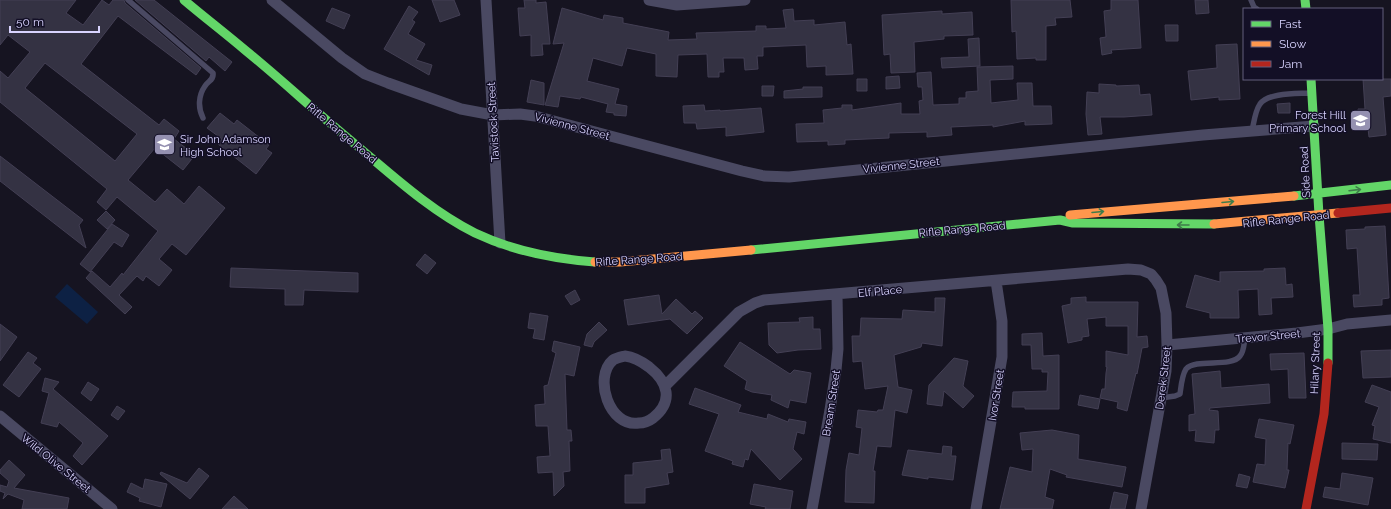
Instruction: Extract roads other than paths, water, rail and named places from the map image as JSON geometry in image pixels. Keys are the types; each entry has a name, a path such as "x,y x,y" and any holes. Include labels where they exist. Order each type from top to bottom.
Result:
{"main road":[{"name":"Rifle Range Road","path":"184,0 255,58 327,121 440,213 458,224 500,243 536,255 562,260 596,263 620,262 1060,220 1073,223 1208,225 1391,208"},
{"name":"Side Road","path":"1311,80 1319,215"},
{"name":"Rifle Range Road","path":"1060,220 1071,215 1318,194 1391,185"},
{"name":"Hilary Street","path":"1306,509 1324,414 1326,389 1328,329 1319,215"}],"street":[{"path":"272,0 342,58 365,74 461,109 493,115"},
{"name":"Tavistock Street","path":"486,0 500,243"},
{"path":"649,0 677,6 745,0"},
{"name":"Vivienne Street","path":"493,115 520,114 535,116 707,163 754,174 776,177 789,177 1314,126"},
{"name":"Elf Place","path":"666,386 735,316 746,307 764,300 1128,269"},
{"name":"Derek Street","path":"1128,269 1141,270 1151,274 1161,288 1166,313 1168,345 1166,371 1141,509"},
{"name":"Ivor Street","path":"976,509 1002,357 1002,321 996,280"},
{"name":"Bream Street","path":"812,509 836,370 838,349 836,295"},
{"name":"Trevor Street","path":"1168,345 1297,333 1328,329 1347,324 1391,320"},
{"path":"625,356 633,357 661,378 666,386 667,396 664,403 652,418 644,422 630,424 620,419 608,402 605,392 606,371 612,361 625,356"},
{"name":"Wild Olive Street","path":"0,416 112,509"}],"lane":[{"path":"128,0 213,73 212,79 201,93 199,107 202,118"},
{"path":"1252,131 1257,109 1264,100 1274,96 1312,93"},
{"path":"1161,398 1180,394 1185,370 1189,367 1200,364 1233,361 1240,357 1245,338"}],"water":[{"path":"67,284 98,312 87,324 55,297"}],"place":[{"name":"Forest Hill Primary School","path":"1361,121"},
{"name":"Sir John Adamson High School","path":"165,145"}]}
